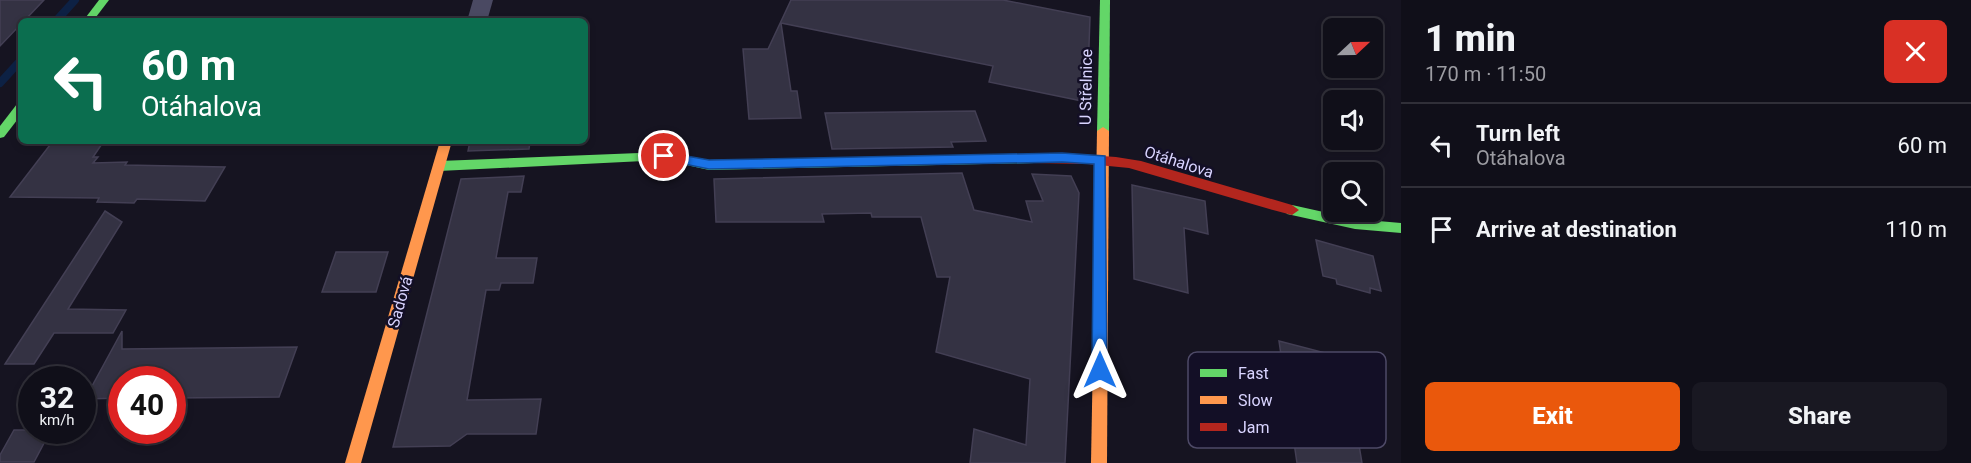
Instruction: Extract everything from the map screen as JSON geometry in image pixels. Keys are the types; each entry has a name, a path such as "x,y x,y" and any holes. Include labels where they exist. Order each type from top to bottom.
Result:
{"street":[{"path":"90,18 104,0"},
{"path":"478,18 483,0"},
{"name":"U Střelnice","path":"1099,463 1104,0"},
{"path":"0,134 18,111"},
{"name":"Sadová","path":"353,463 445,144"},
{"name":"Otáhalova","path":"439,166 664,156 709,165 1062,158 1101,160 1155,169 1258,204 1355,224 1401,228"}],"building":[{"path":"0,0 44,0 27,18 18,18 18,27 0,46"},
{"path":"791,0 1003,0 1090,17 1087,102 989,82 993,66 781,23 791,91 797,91 801,118 749,119 743,49 768,49"},
{"path":"975,111 986,141 951,142 953,147 832,149 825,113"},
{"path":"51,144 102,144 93,157 98,157 93,163 127,162 125,165 225,167 205,201 137,199 134,203 97,202 99,198 10,197"},
{"path":"469,144 530,144 529,149 468,151"},
{"path":"962,173 974,210 1032,222 1026,201 1043,201 1032,174 1071,176 1079,193 1065,463 970,463 974,429 1026,445 1030,379 936,352 950,277 937,277 921,217 872,217 871,213 822,214 824,222 716,222 714,179"},
{"path":"524,176 521,192 508,192 496,258 537,258 533,283 501,283 499,290 486,290 467,400 541,399 536,434 467,434 450,446 393,447 461,179"},
{"path":"1132,185 1205,201 1208,234 1184,228 1188,293 1134,279"},
{"path":"105,211 122,222 68,309 126,310 113,333 54,333 34,364 5,364"},
{"path":"1316,240 1373,256 1381,291 1370,288 1370,293 1337,284 1336,279 1323,276"},
{"path":"336,252 388,252 376,292 322,292"},
{"path":"122,331 122,349 297,347 279,397 186,398 186,366 108,366 108,398 96,399 96,379"},
{"path":"1279,341 1322,352 1281,352"},
{"path":"14,430 18,430 18,444 44,444 34,462 0,462 0,455"},
{"path":"1295,448 1360,448 1362,463 1297,463"}],"waterway":[{"path":"59,18 75,0"},
{"path":"0,83 18,63"}],"traffic: fast":[{"path":"90,18 104,0"},
{"path":"1103,131 1105,0"},
{"path":"0,134 18,111"},
{"path":"439,166 664,156 709,165 1034,159"},
{"path":"1292,210 1355,224 1401,228"}],"traffic: slow":[{"path":"1099,463 1103,131"},
{"path":"353,463 445,144"}],"traffic: jam":[{"path":"1034,159 1088,159 1129,163 1292,210"}],"route":[{"path":"664,156 709,165 1062,158 1101,160 1100,370"}]}
